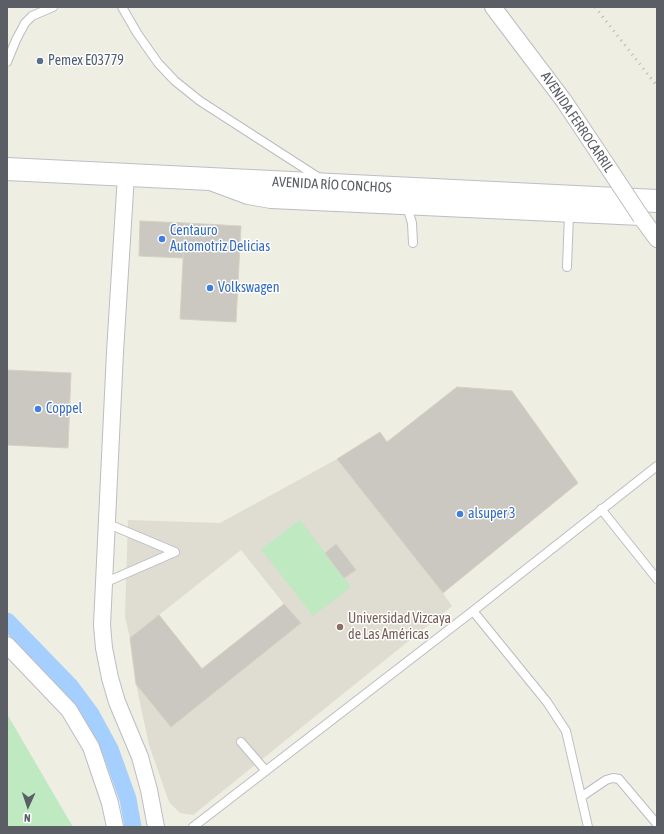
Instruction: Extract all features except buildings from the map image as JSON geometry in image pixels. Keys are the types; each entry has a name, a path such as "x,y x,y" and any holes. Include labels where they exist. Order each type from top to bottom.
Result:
{"main road":[{"name":"AVENIDA RÍO CONCHOS","path":"7,169 657,201"}],"street":[{"name":"AVENIDA FERROCARRIL","path":"493,7 564,101 657,239"},
{"path":"126,175 115,352 102,624 104,648 110,678 117,702 140,757 149,790 156,827"},
{"path":"201,178 228,190 248,196 271,200 641,217"},
{"path":"7,645 69,710 91,747 109,797 115,827"}],"lane":[{"path":"7,62 25,23 32,16 54,7"},
{"path":"122,7 137,33 158,63 175,81 200,101 330,185"},
{"path":"407,207 413,231 413,243"},
{"path":"567,267 570,214"},
{"path":"194,827 473,611 657,466"},
{"path":"601,509 657,579"},
{"path":"104,583 175,552 106,523"},
{"path":"473,611 547,702 566,731 588,827"},
{"path":"241,742 266,771"},
{"path":"581,796 606,780 613,778 620,779 657,824"}],"shaded area":[{"name":"Universidad Vizcaya de Las Américas","path":"337,459 452,606 193,815 180,813 169,802 149,745 136,684 130,638 125,617 128,520 220,523","holes":["241,550 284,604 202,668 159,615"]}],"green space":[{"path":"300,520 351,587 313,616 261,549"},
{"path":"7,714 73,827 7,827"}],"waterway":[{"path":"7,621 71,687 91,714 110,749 128,799 133,827"}],"railway":[{"path":"595,7 657,86"}],"place":[{"name":"Pemex E03779","path":"40,61"},
{"name":"Centauro Automotriz Delicias","path":"162,239"},
{"name":"Volkswagen","path":"210,288"},
{"name":"Coppel","path":"38,409"},
{"name":"alsuper 3","path":"460,514"},
{"name":"Universidad Vizcaya de Las Américas","path":"340,627"}]}
